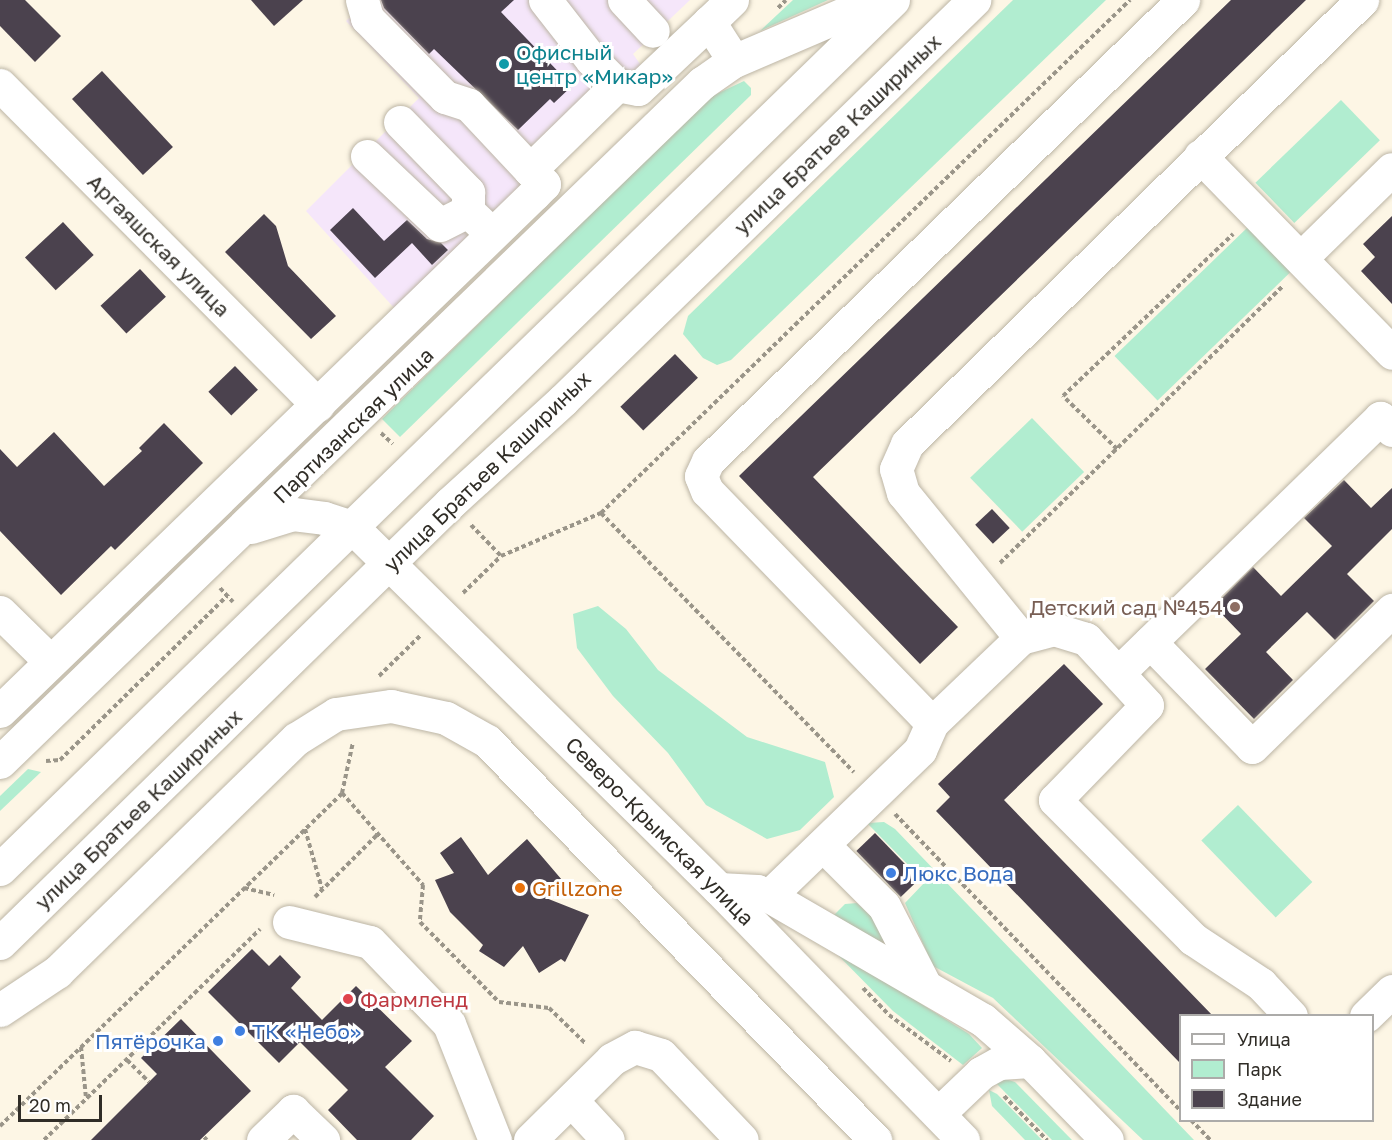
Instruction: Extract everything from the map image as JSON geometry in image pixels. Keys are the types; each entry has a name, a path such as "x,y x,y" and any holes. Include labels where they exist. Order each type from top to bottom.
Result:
{"main road":[{"path":"0,711 544,184 469,105 445,97 374,26 367,18 362,0"},
{"path":"545,0 591,59 617,85 638,89 721,11 734,62"},
{"path":"624,0 653,32"},
{"name":"Партизанская улица","path":"0,762 536,248 702,83 734,62 876,0"},
{"path":"0,869 893,0"},
{"name":"улица Братьев Кашириных","path":"0,943 974,0"},
{"path":"932,723 707,491 701,476 708,461 1183,0"},
{"path":"1021,638 976,587 903,493 896,469 907,444 1362,0"},
{"name":"Аргаяшская улица","path":"0,85 318,405"},
{"path":"530,170 617,85"},
{"path":"400,122 468,192 468,211"},
{"path":"367,156 440,225 468,211"},
{"path":"1200,156 1392,352"},
{"path":"1304,261 1392,169"},
{"path":"468,211 536,248"},
{"path":"1118,673 1380,418 1392,430"},
{"path":"243,531 266,520 293,514 324,518 352,527"},
{"name":"Северо-Крымская улица","path":"352,527 719,889 963,1140"},
{"path":"1150,642 1252,747 1392,610"},
{"path":"0,612 51,661"},
{"path":"770,896 920,750 932,723 1021,638 1054,629 1086,639 1147,705 1055,800 1193,939 1261,984 1289,1014"},
{"path":"0,1010 57,972 296,739 336,714 391,706 446,718 488,741 873,1139"},
{"path":"823,845 884,906 923,982"},
{"path":"719,889 757,891 770,896 923,982 983,1020 1030,1061 1107,1140"},
{"path":"289,922 370,942 449,1024 495,1140"},
{"path":"1368,1014 1392,991"},
{"path":"530,1140 612,1059 635,1047 661,1055 742,1140"},
{"path":"938,1114 981,1073 999,1063 1030,1061"},
{"path":"570,1100 609,1140"},
{"path":"263,1140 293,1111 323,1140"}],"path":[{"path":"376,679 501,556 601,513 1130,0"},
{"path":"1117,449 1063,396 1255,213"},
{"path":"976,587 1304,261"},
{"path":"42,762 60,760 227,596"},
{"path":"342,794 423,885 420,922 499,1002 549,1008 585,1043 612,1059"},
{"path":"305,829 322,889"},
{"path":"44,1140 272,917 289,922 377,835"},
{"path":"858,982 889,1015 950,1060 981,1073 1047,1140"},
{"path":"81,1047 86,1099"},
{"path":"127,1060 149,1082"},
{"path":"1193,1122 1210,1140"}],"shaded area":[{"path":"368,0 690,0 633,54 645,71 396,310 306,211 419,98 346,21"}],"green space":[{"path":"793,0 828,0 760,31"},
{"path":"1013,0 1106,0 731,360 717,365 703,358 683,334 688,316"},
{"path":"744,81 751,88 751,95 400,437 382,419 708,98"},
{"path":"1341,100 1380,140 1294,223 1255,183"},
{"path":"1249,226 1292,271 1158,401 1114,356"},
{"path":"1032,418 1084,472 1022,532 970,478"},
{"path":"598,606 626,629 658,670 747,737 825,762 834,797 800,830 767,839 706,805 668,753 613,696 577,648 573,614"},
{"path":"28,769 41,772 0,811 0,796"},
{"path":"1238,805 1312,882 1276,917 1201,840"},
{"path":"884,822 895,829 1194,1140 1143,1140 993,998 933,966 905,903 925,882 867,823"},
{"path":"857,903 889,933 892,949 834,915 845,904"},
{"path":"829,946 969,1034 982,1048 963,1065 893,1011"},
{"path":"1002,1078 1015,1082 1072,1140 1052,1140 996,1083"},
{"path":"989,1090 997,1094 1042,1140 1025,1140 992,1106"}],"building":[{"path":"0,0 25,0 61,36 35,62 0,26"},
{"path":"251,0 303,0 274,26"},
{"name":"Офисный центр «Микар»","path":"381,0 514,0 501,12 572,86 554,103 550,99 518,130 434,49 429,54 384,8"},
{"path":"1231,0 1306,0 813,477 958,627 920,664 739,476"},
{"path":"102,71 173,147 143,175 72,99"},
{"path":"353,208 384,241 407,220 427,239 441,243 448,250 432,265 412,243 375,278 330,230"},
{"path":"264,214 276,226 288,266 336,316 311,339 225,252"},
{"path":"1392,216 1392,304 1361,271 1375,257 1363,244"},
{"path":"63,222 94,255 56,290 25,257"},
{"path":"140,269 166,297 126,334 101,306"},
{"path":"675,354 698,378 643,431 620,407"},
{"path":"235,366 258,390 231,415 208,392"},
{"path":"164,423 203,463 115,550 111,546 61,595 0,531 0,449 17,467 54,432 104,486 142,451 139,448"},
{"path":"1344,480 1371,508 1392,488 1392,529 1347,574 1374,601 1335,640 1307,612 1266,652 1293,680 1254,719 1205,669 1241,634 1214,606 1253,567 1281,596 1332,546 1304,518"},
{"path":"992,509 1010,528 993,544 975,525"},
{"path":"1064,664 1103,704 1004,800 1211,1014 1179,1014 1179,1062 936,811 950,797 938,784"},
{"path":"875,833 919,879 901,897 856,851"},
{"path":"461,837 488,875 527,839 562,880 546,898 589,915 565,962 561,959 539,973 523,946 504,967 479,951 483,945 450,912 435,880 454,873 440,853"},
{"path":"252,949 269,966 280,955 301,977 291,988 322,1020 356,986 412,1041 385,1067 434,1116 411,1140 357,1140 328,1110 348,1090 300,1042 279,1063 208,992"},
{"path":"181,1019 251,1091 200,1140 91,1140 157,1074 141,1058"}],"place":[{"name":"Офисный центр «Микар»","path":"504,64"},
{"name":"Детский сад №454","path":"1235,607"},
{"name":"Люкс Вода","path":"891,873"},
{"name":"Grillzone","path":"520,888"},
{"name":"Фармленд","path":"348,999"},
{"name":"ТК «Небо»","path":"240,1031"},
{"name":"Пятёрочка","path":"218,1041"}]}
